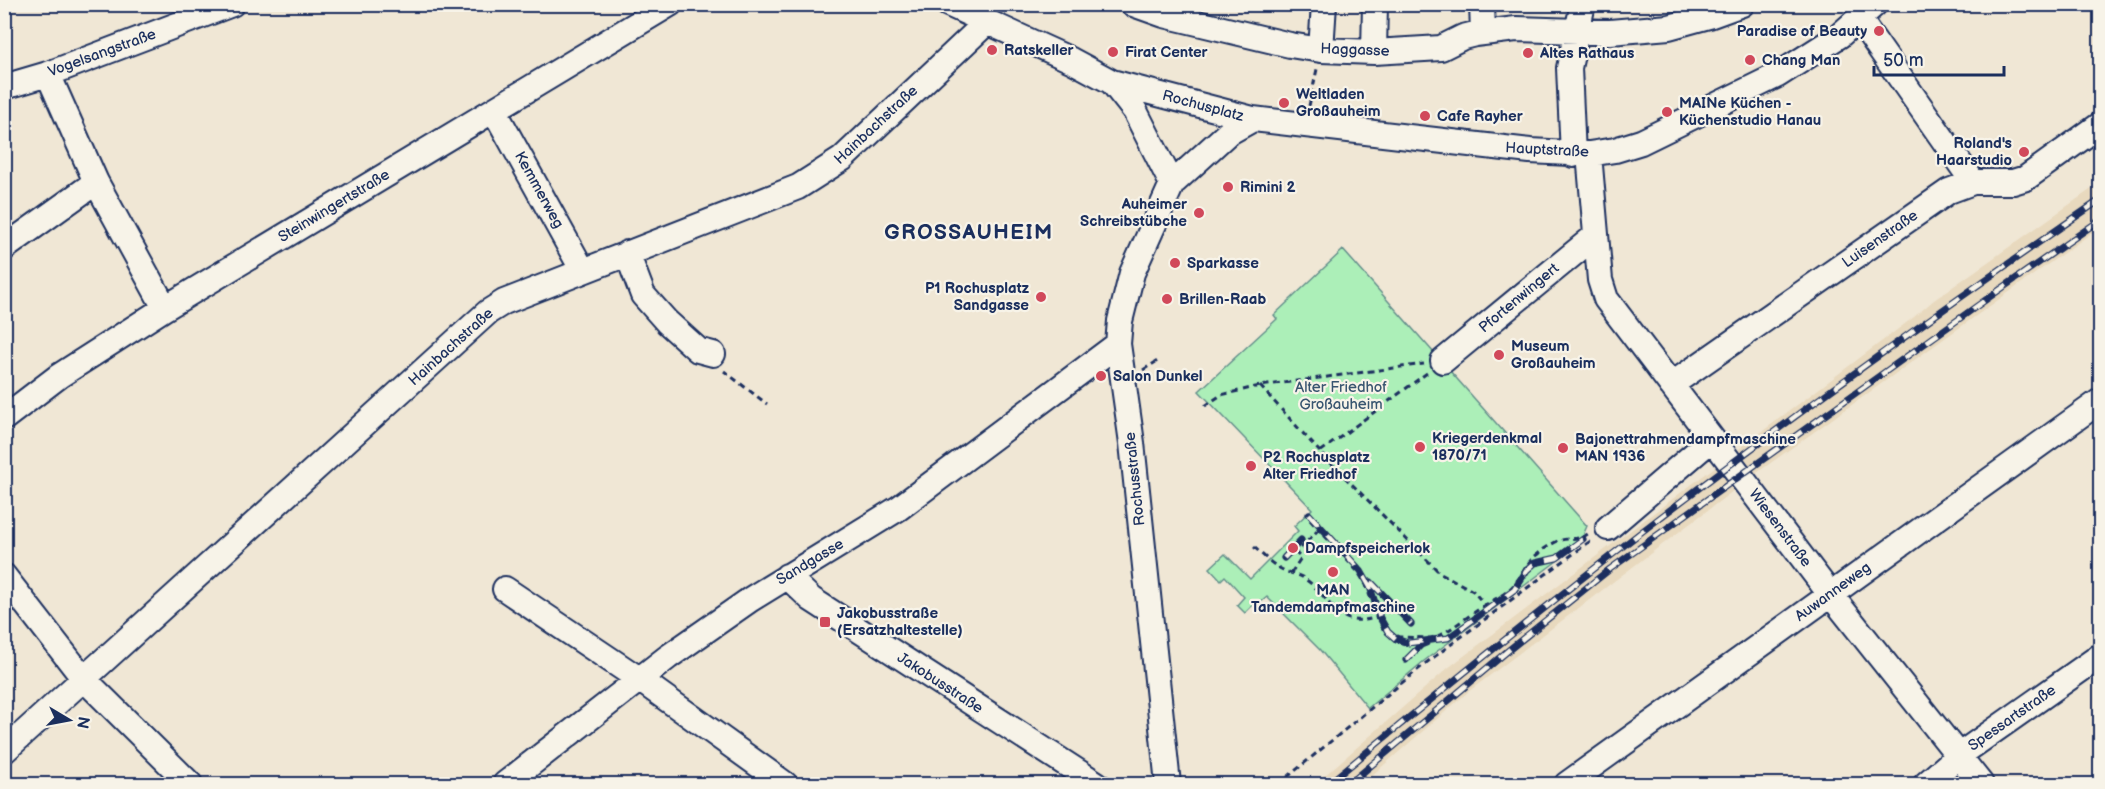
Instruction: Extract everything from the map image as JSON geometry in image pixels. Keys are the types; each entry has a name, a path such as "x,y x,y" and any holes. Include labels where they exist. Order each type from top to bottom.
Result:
{"street":[{"name":"Vogelsangstraße","path":"4,87 48,74 232,4"},
{"name":"Steinwingertstraße","path":"4,418 59,376 165,308 670,4"},
{"path":"948,4 1071,60 1112,82 1135,111 1172,184"},
{"name":"Haggasse","path":"1133,4 1164,15 1290,45 1321,50 1374,52 1441,48 1462,37 1530,28 1619,32 1669,27 1742,4"},
{"path":"1321,50 1324,4"},
{"path":"1374,52 1376,4"},
{"path":"1482,4 1483,33"},
{"name":"Wiesenstraße","path":"1583,4 1569,68 1596,236 1600,280 1606,300 1830,594 1981,784"},
{"path":"1867,12 1973,182"},
{"name":"Hauptstraße","path":"1253,119 1530,151 1581,154 1628,146 1698,115 1778,75 1822,47 1867,12"},
{"name":"Hainbachstraße","path":"4,751 488,312 504,302 798,187 826,171 842,159 987,22"},
{"path":"48,74 96,182 165,308"},
{"name":"Rochusplatz","path":"1112,82 1253,119"},
{"name":"Kemmerweg","path":"494,110 583,271"},
{"name":"Rochusplatz","path":"1172,184 1228,133 1253,119"},
{"name":"Luisenstraße","path":"1671,385 1949,191 1973,182 2013,182 2026,178 2100,125"},
{"path":"4,248 96,182"},
{"name":"Rochusstraße","path":"1168,784 1132,443 1118,344 1120,321 1132,273 1172,184"},
{"name":"Pfortenwingert","path":"1443,361 1596,236"},
{"path":"627,254 643,295 667,322 698,350 713,354"},
{"name":"Sandgasse","path":"517,781 639,679 692,639 787,576 899,508 1118,344"},
{"name":"Auwanneweg","path":"1567,784 2100,401"},
{"path":"1608,528 1712,439"},
{"path":"4,576 84,679 190,784"},
{"name":"Jakobusstraße","path":"787,576 811,599 1097,784"},
{"path":"505,589 639,679 786,784"},
{"name":"Spessartstraße","path":"1926,784 1958,756 2100,656"}],"path":[{"path":"1305,124 1321,50"},
{"path":"713,354 714,364 767,404"},
{"path":"1205,405 1221,395 1260,386 1443,361"},
{"path":"1320,452 1443,361"},
{"path":"1260,386 1320,452 1439,572 1473,591 1485,605"},
{"path":"1310,520 1359,572 1384,631 1399,637 1431,638 1443,634 1511,588 1518,581 1526,564 1538,553 1557,541 1584,537"},
{"path":"1279,784 1426,663 1608,528"},
{"path":"1291,573 1301,558 1296,553 1319,529"},
{"path":"1254,547 1283,570 1304,578 1340,616 1353,621 1367,621 1377,617"}],"shaded area":[{"path":"2100,183 2100,227 1758,472 1468,692 1362,784 1315,784 1448,668 1934,300"}],"green space":[{"name":"Alter Friedhof Großauheim","path":"1343,250 1587,526 1584,533 1585,540 1424,661 1368,708 1320,650 1267,597 1245,613 1237,605 1244,597 1225,576 1221,580 1210,568 1225,554 1250,579 1298,531 1294,526 1312,509 1199,391 1277,319 1274,315"}],"railway":[{"path":"1328,784 1569,588 1665,514 1787,422 2100,200"},
{"path":"1349,784 1510,649 1610,569 2100,220"},
{"path":"1309,514 1361,571 1388,632 1396,639 1408,643 1448,638 1514,590 1527,570 1535,563 1557,558 1583,539"},
{"path":"1284,558 1301,540"},
{"path":"1371,582 1411,624"},
{"path":"1406,660 1426,643"}],"place":[{"name":"Paradise of Beauty","path":"1879,31"},
{"name":"Ratskeller","path":"992,50"},
{"name":"Firat Center","path":"1113,52"},
{"name":"Altes Rathaus","path":"1528,53"},
{"name":"Chang Man","path":"1750,60"},
{"name":"Weltladen Großauheim","path":"1284,103"},
{"name":"MAINe Küchen - Küchenstudio Hanau","path":"1667,112"},
{"name":"Cafe Rayher","path":"1425,116"},
{"name":"Roland's Haarstudio","path":"2024,152"},
{"name":"Rimini 2","path":"1228,187"},
{"name":"Auheimer Schreibstübche","path":"1199,213"},
{"name":"Sparkasse","path":"1175,263"},
{"name":"P1 Rochusplatz Sandgasse","path":"1041,297"},
{"name":"Brillen-Raab","path":"1167,299"},
{"name":"Museum Großauheim","path":"1499,355"},
{"name":"Salon Dunkel","path":"1101,376"},
{"name":"Kriegerdenkmal 1870/71","path":"1420,447"},
{"name":"Bajonettrahmendampfmaschine MAN 1936","path":"1563,448"},
{"name":"P2 Rochusplatz Alter Friedhof","path":"1251,466"},
{"name":"Dampfspeicherlok","path":"1293,548"},
{"name":"MAN Tandemdampfmaschine","path":"1333,572"},
{"name":"Jakobusstraße (Ersatzhaltestelle)","path":"825,622"}],"district":[{"name":"GROSSAUHEIM","path":"969,232"}]}
